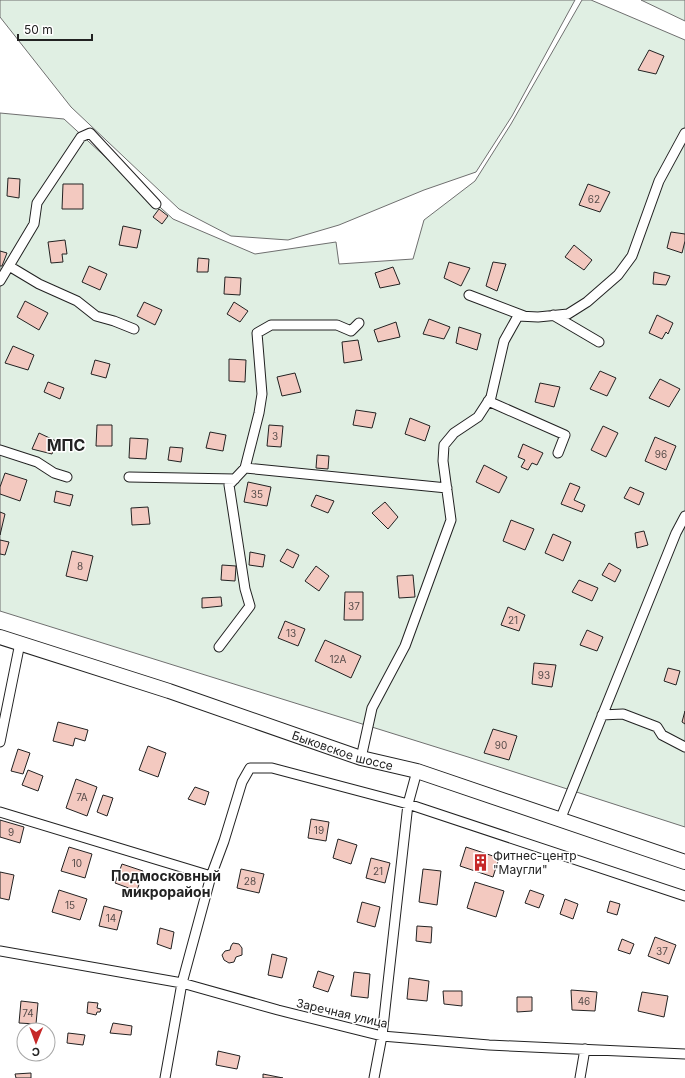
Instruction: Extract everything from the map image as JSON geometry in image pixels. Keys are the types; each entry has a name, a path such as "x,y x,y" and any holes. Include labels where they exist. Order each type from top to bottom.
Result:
{"main road":[{"name":"Быковское шоссе","path":"0,637 169,691 361,758 417,771 685,862"}],"street":[{"path":"361,758 372,708 405,646 451,520 443,461 444,445 454,433 478,417 491,397 504,341 518,316 538,317 568,314 587,302 618,275 632,256 659,181 685,133"},
{"path":"0,281 34,224 37,203 81,137 90,134 156,204"},
{"path":"9,266 39,284 77,302 96,316 134,329"},
{"path":"469,295 525,316"},
{"path":"553,315 599,342"},
{"path":"219,647 250,606 245,589 229,485 245,468 259,413 262,394 257,333 271,325 337,325 351,331 359,323"},
{"path":"488,401 565,435 558,453"},
{"path":"0,450 37,462 54,473 67,477"},
{"path":"245,468 447,488"},
{"path":"129,477 235,479"},
{"path":"560,820 676,533 685,516"},
{"path":"0,742 20,643"},
{"path":"602,715 623,714 657,727 662,735 685,747"},
{"path":"165,1078 182,983 211,876 224,841 242,782 250,768 272,768 408,804 685,896"},
{"path":"374,1078 382,1036 408,804 417,771"},
{"path":"0,812 211,876"},
{"name":"Заречная улица","path":"0,951 182,983 278,1010 382,1036 489,1045 685,1054"},
{"path":"580,1078 585,1049"}],"green space":[{"path":"0,0 575,0 512,116 476,172 424,190 339,225 288,240 231,236 179,209 71,107 0,17"},
{"path":"582,0 591,0 685,40 685,827 468,757 0,611 0,113 64,119 173,219 255,254 336,242 339,264 413,259 424,220 475,181 511,124"},
{"path":"641,0 685,0 685,21"}],"building":[{"path":"649,50 664,56 656,74 638,70"},
{"path":"8,178 20,179 19,198 7,196"},
{"path":"63,184 83,184 83,209 62,209"},
{"path":"588,184 610,192 600,212 579,205"},
{"path":"159,209 168,216 162,224 153,217"},
{"path":"123,226 141,230 137,248 119,245"},
{"path":"671,232 685,234 682,253 667,248"},
{"path":"65,240 67,254 62,254 63,262 51,263 48,242"},
{"path":"574,245 592,260 584,270 565,257"},
{"path":"0,251 7,253 2,266 0,266"},
{"path":"198,258 209,259 208,272 197,272"},
{"path":"449,262 470,268 461,286 444,278"},
{"path":"493,262 506,264 497,291 486,286"},
{"path":"89,266 107,274 100,290 82,282"},
{"path":"393,267 400,284 380,288 375,273"},
{"path":"654,272 670,276 666,285 653,284"},
{"path":"225,277 241,278 240,295 224,294"},
{"path":"25,301 48,313 39,330 17,317"},
{"path":"144,302 162,310 155,325 137,316"},
{"path":"234,302 248,311 240,322 227,314"},
{"path":"657,315 673,323 668,334 666,332 662,339 649,333"},
{"path":"429,319 450,327 444,339 423,334"},
{"path":"396,322 400,337 378,342 374,330"},
{"path":"459,327 481,334 477,350 456,343"},
{"path":"358,340 362,360 344,363 342,342"},
{"path":"13,346 34,355 28,370 5,363"},
{"path":"229,359 246,360 245,382 229,381"},
{"path":"95,360 110,364 106,378 91,374"},
{"path":"600,371 616,378 607,396 590,389"},
{"path":"295,373 301,392 282,396 277,377"},
{"path":"660,379 680,389 669,407 649,398"},
{"path":"48,382 64,388 60,399 44,392"},
{"path":"540,383 560,387 554,407 535,402"},
{"path":"356,410 376,413 372,428 353,425"},
{"path":"410,418 430,426 425,441 405,434"},
{"path":"97,425 112,425 112,446 96,446"},
{"path":"269,425 283,426 281,447 267,446"},
{"path":"603,426 618,433 606,457 591,450"},
{"path":"210,432 226,435 223,451 206,448"},
{"path":"39,433 56,441 52,454 32,449"},
{"path":"655,437 676,446 666,470 645,461"},
{"path":"130,438 148,439 146,459 129,458"},
{"path":"523,444 543,453 537,465 532,463 528,470 521,467 525,460 518,457"},
{"path":"170,447 183,448 181,462 168,460"},
{"path":"317,455 329,456 328,469 316,468"},
{"path":"484,465 507,477 499,493 476,482"},
{"path":"5,473 27,480 20,501 0,494 0,487"},
{"path":"248,482 271,487 267,506 244,502"},
{"path":"570,483 580,487 574,500 585,505 582,512 561,504"},
{"path":"630,487 644,493 639,505 624,498"},
{"path":"56,491 73,495 70,506 54,502"},
{"path":"316,495 334,501 328,513 311,506"},
{"path":"385,502 398,517 388,529 372,513"},
{"path":"148,507 150,524 132,525 131,508"},
{"path":"0,512 5,514 0,535"},
{"path":"511,520 534,529 525,550 503,541"},
{"path":"644,531 648,545 637,548 635,533"},
{"path":"553,534 571,542 563,561 545,553"},
{"path":"0,540 9,542 5,555 0,554"},
{"path":"287,549 299,555 293,568 280,561"},
{"path":"72,551 93,556 87,581 66,576"},
{"path":"250,552 265,555 263,567 249,565"},
{"path":"609,563 621,570 615,582 602,575"},
{"path":"222,565 236,566 235,581 221,580"},
{"path":"316,566 329,576 319,591 305,581"},
{"path":"413,575 415,597 399,598 397,576"},
{"path":"579,580 598,588 592,601 572,592"},
{"path":"345,592 363,592 363,620 344,620"},
{"path":"221,597 222,606 202,608 202,598"},
{"path":"508,607 525,615 519,631 501,625"},
{"path":"285,621 305,629 298,646 278,638"},
{"path":"587,630 603,637 597,651 580,645"},
{"path":"325,640 361,656 351,678 315,661"},
{"path":"534,663 556,665 552,687 532,684"},
{"path":"668,668 680,671 676,685 664,681"},
{"path":"685,711 685,724 682,722"},
{"path":"58,722 88,730 85,741 75,738 73,746 53,741"},
{"path":"493,729 517,736 509,760 484,753"},
{"path":"148,746 166,753 158,777 139,770"},
{"path":"18,749 30,753 23,774 11,771"},
{"path":"28,770 43,776 38,791 22,785"},
{"path":"76,779 97,787 87,816 66,808"},
{"path":"195,787 209,792 205,805 188,799"},
{"path":"103,795 113,798 107,816 97,812"},
{"path":"311,819 329,822 326,841 308,838"},
{"path":"0,820 24,827 20,843 0,837"},
{"path":"338,839 357,845 351,864 333,858"},
{"path":"69,847 92,854 85,878 61,871"},
{"name":"Фитнес-центр \"Маугли\"","path":"466,847 499,858 493,877 460,866"},
{"path":"371,858 390,863 385,883 366,878"},
{"path":"122,864 143,871 137,891 115,883"},
{"path":"241,869 264,874 259,893 237,888"},
{"path":"423,869 441,871 437,905 419,902"},
{"path":"0,872 14,875 9,900 0,898"},
{"path":"475,882 504,891 496,917 467,908"},
{"path":"59,890 87,899 80,920 52,912"},
{"path":"530,890 544,895 539,908 525,903"},
{"path":"565,899 578,904 573,919 560,914"},
{"path":"610,901 620,904 617,915 607,912"},
{"path":"362,902 380,907 375,927 357,922"},
{"path":"104,906 122,911 117,930 99,926"},
{"path":"417,926 432,927 431,943 416,941"},
{"path":"160,928 174,932 171,949 157,944"},
{"path":"655,937 676,945 669,964 648,956"},
{"path":"622,939 634,944 630,954 618,950"},
{"path":"233,943 239,944 242,948 242,955 236,957 234,962 229,963 224,960 222,955 225,951 230,950"},
{"path":"272,954 287,958 282,978 268,975"},
{"path":"318,971 334,976 328,992 313,987"},
{"path":"354,972 370,974 368,998 351,996"},
{"path":"409,978 429,981 427,1001 407,999"},
{"path":"571,990 597,992 595,1011 572,1010"},
{"path":"443,991 462,991 462,1006 444,1004"},
{"path":"642,992 668,996 664,1017 638,1011"},
{"path":"517,997 532,997 532,1011 517,1012"},
{"path":"21,1001 38,1003 36,1022 19,1022"},
{"path":"88,1002 98,1003 97,1008 101,1009 100,1012 97,1012 96,1015 87,1013"},
{"path":"113,1023 132,1026 131,1035 110,1033"},
{"path":"68,1033 85,1035 83,1045 67,1043"},
{"path":"218,1051 240,1056 237,1069 216,1065"},
{"path":"31,1073 31,1078 16,1078 15,1074"},
{"path":"263,1074 283,1078 263,1078"}],"place":[{"name":"Фитнес-центр \"Маугли\"","path":"480,862"}],"district":[{"name":"МПС","path":"66,445"},
{"name":"Подмосковный микрорайон","path":"166,884"}]}
